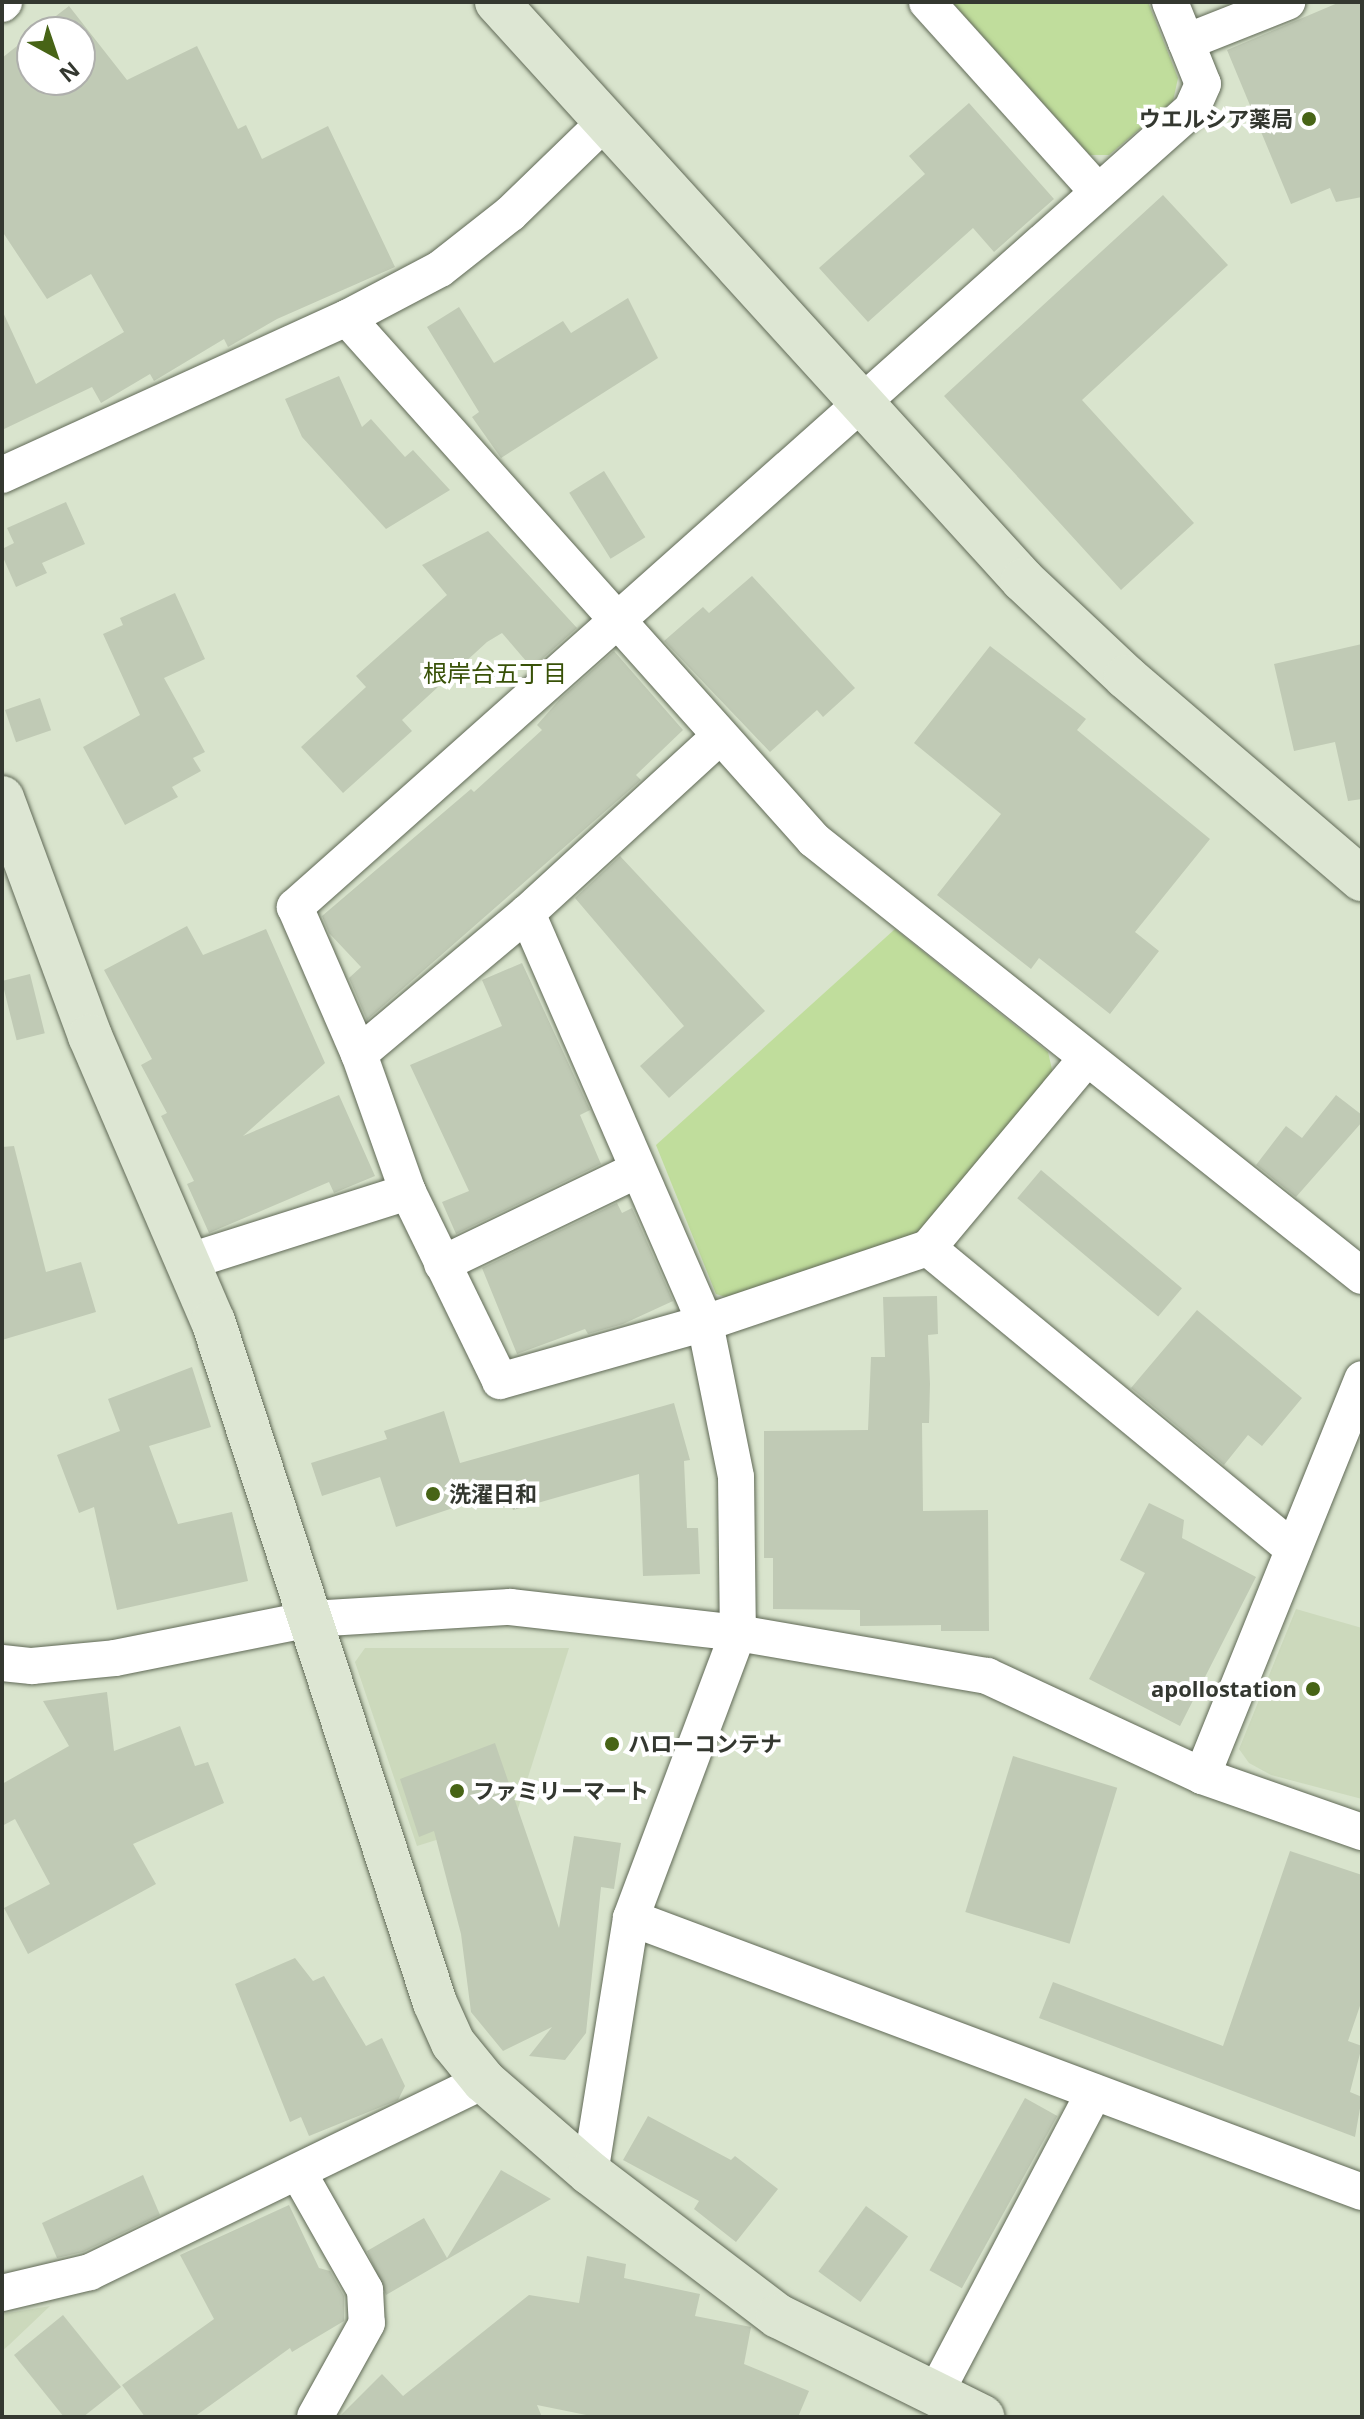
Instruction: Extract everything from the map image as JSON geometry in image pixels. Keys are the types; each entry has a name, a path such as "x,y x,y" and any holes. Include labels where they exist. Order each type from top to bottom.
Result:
{"street":[{"path":"497,2 858,403 1046,601 1362,879"},
{"path":"927,2 1097,191"},
{"path":"1086,1059 928,1248 705,1323 500,1381 408,1192 359,1054 295,907 1192,109 1203,84 1170,2"},
{"path":"1186,42 1287,2"},
{"path":"2,475 347,318 440,269 510,214 604,123"},
{"path":"347,318 814,840 1362,1276"},
{"path":"359,1054 527,913 719,737"},
{"path":"2,798 90,1036 218,1336 435,2003 453,2043 484,2081 590,2173 778,2316 982,2417"},
{"path":"527,913 705,1323 736,1477 738,1633 631,1918 590,2173"},
{"path":"442,1264 637,1170"},
{"path":"187,1262 408,1192"},
{"path":"928,1248 1293,1549"},
{"path":"1202,1776 1362,1379"},
{"path":"2,1663 32,1666 115,1658 311,1619 510,1607 738,1633 987,1676 1202,1776 1362,1832"},
{"path":"631,1918 1362,2192"},
{"path":"2,2293 90,2272 484,2081"},
{"path":"935,2394 1094,2092"},
{"path":"298,2172 365,2290 367,2323 315,2417"}],"shaded area":[{"name":"apollostation","path":"1296,1609 1362,1628 1362,1799 1271,1775 1249,1763 1239,1749"},
{"path":"365,1648 569,1648 516,1815 417,1846 355,1662"},
{"path":"50,2306 9,2345 2,2351 2,2314"}],"green space":[{"path":"952,2 1148,2 1178,78 1173,101 1109,155 1090,155"},
{"path":"895,929 1048,1052 1053,1074 920,1237 732,1299 716,1294 656,1145"}],"building":[{"name":"ウエルシア薬局","path":"1340,2 1362,2 1362,197 1336,202 1330,188 1291,204 1227,50"},
{"path":"69,6 77,16 56,16"},
{"path":"96,40 127,80 197,46 238,129 246,125 262,159 328,126 395,267 277,319 228,347 224,339 154,381 150,374 101,403 92,387 2,430 2,310 36,384 124,332 91,274 47,299 2,231 2,58 16,47 16,96 96,96"},
{"path":"969,103 1054,199 994,252 973,228 868,322 819,268 925,174 909,156"},
{"path":"1163,195 1228,265 1082,400 1194,523 1121,590 944,396"},
{"path":"628,298 658,358 501,458 472,417 479,412 427,327 459,307 494,363 563,321 571,333"},
{"path":"339,376 362,427 371,419 405,457 413,450 450,490 386,529 302,437 285,399"},
{"path":"604,471 645,537 611,559 569,493"},
{"path":"66,502 85,544 42,563 47,573 16,587 2,555 2,549 14,543 7,528"},
{"path":"488,531 577,628 532,668 502,633 487,642 402,720 412,731 343,793 301,747 366,687 356,676 447,595 422,565"},
{"path":"752,576 855,688 823,717 817,710 770,752 664,641 703,607 709,613"},
{"path":"175,593 205,659 164,678 205,752 193,758 201,771 172,787 178,797 125,825 83,747 140,715 103,634 123,625 120,618"},
{"path":"1362,644 1362,799 1348,801 1335,742 1294,751 1274,664"},
{"path":"990,646 1086,719 1077,730 1210,839 1135,932 1159,951 1110,1014 1039,958 1031,969 937,895 1001,814 914,743"},
{"path":"614,651 683,730 636,775 641,780 367,1020 349,978 361,967 329,933 322,916 471,789 474,792 542,730 537,725 560,699"},
{"path":"40,698 51,730 16,742 5,710"},
{"path":"620,856 765,1011 669,1098 640,1066 684,1026 575,898"},
{"path":"187,926 203,955 266,929 325,1063 243,1136 339,1095 375,1176 334,1193 329,1182 209,1233 187,1184 194,1181 161,1116 167,1113 141,1065 152,1059 104,970"},
{"path":"522,963 590,1110 580,1115 601,1164 456,1234 442,1202 469,1191 410,1065 502,1026 482,980"},
{"path":"30,974 45,1033 17,1040 2,981"},
{"path":"1336,1095 1362,1115 1362,1122 1296,1197 1256,1165 1286,1126 1302,1138"},
{"path":"14,1146 46,1272 81,1262 96,1312 2,1340 2,1147"},
{"path":"1041,1170 1182,1288 1158,1317 1017,1198"},
{"path":"617,1203 622,1213 632,1208 673,1301 623,1324 588,1334 585,1329 517,1354 482,1268"},
{"path":"937,1296 938,1334 928,1335 929,1423 922,1423 923,1511 988,1510 989,1631 941,1631 941,1625 860,1626 860,1610 773,1609 773,1558 764,1558 764,1431 868,1430 871,1357 885,1357 883,1297"},
{"path":"1197,1310 1302,1398 1262,1446 1248,1435 1224,1465 1131,1388"},
{"path":"192,1367 211,1427 149,1446 178,1524 232,1512 248,1581 117,1610 94,1507 79,1513 57,1455 120,1431 108,1399"},
{"path":"674,1403 690,1460 684,1461 687,1528 698,1528 700,1574 643,1576 639,1474 513,1510 507,1490 396,1527 380,1477 322,1496 311,1463 387,1439 384,1431 444,1411 460,1463"},
{"path":"1149,1503 1184,1520 1182,1538 1256,1577 1180,1726 1089,1679 1145,1573 1120,1560"},
{"path":"107,1692 114,1751 180,1726 195,1766 208,1762 224,1803 133,1844 156,1884 28,1954 4,1908 50,1884 15,1819 2,1826 2,1784 69,1746 43,1701"},
{"path":"495,1743 559,1928 574,1836 621,1843 614,1889 601,1887 586,2033 565,2060 529,2056 552,2027 503,2051 471,2012 461,1934 434,1831 419,1837 400,1779"},
{"path":"1013,1756 1117,1788 1070,1944 965,1912"},
{"path":"1290,1851 1362,1875 1362,2000 1348,2041 1362,2046 1350,2092 1362,2097 1355,2137 1039,2018 1053,1982 1223,2046"},
{"path":"295,1958 313,1981 324,1976 366,2046 382,2038 405,2086 398,2100 309,2136 301,2117 290,2122 235,1984"},
{"path":"1025,2098 1057,2116 962,2288 929,2270"},
{"path":"648,2116 731,2160 735,2156 778,2189 736,2242 694,2209 699,2201 623,2160"},
{"path":"501,2170 551,2199 386,2295 367,2251 424,2218 447,2258"},
{"path":"143,2175 160,2215 83,2252 57,2258 42,2223"},
{"path":"289,2205 319,2268 330,2271 344,2296 344,2321 292,2352 290,2348 194,2417 145,2417 122,2385 214,2319 180,2255"},
{"path":"866,2206 908,2237 860,2302 818,2272"},
{"path":"587,2256 626,2264 624,2278 700,2294 695,2316 751,2327 744,2364 809,2391 798,2417 596,2417 537,2405 542,2417 339,2417 382,2374 403,2396 529,2295 579,2303"},
{"path":"63,2315 121,2387 83,2417 64,2417 14,2355"}],"place":[{"name":"ウエルシア薬局","path":"1309,119"},
{"name":"洗濯日和","path":"433,1494"},
{"name":"apollostation","path":"1313,1689"},
{"name":"ハローコンテナ","path":"612,1744"},
{"name":"ファミリーマート","path":"457,1791"}],"district":[{"name":"根岸台五丁目","path":"495,673"}]}
